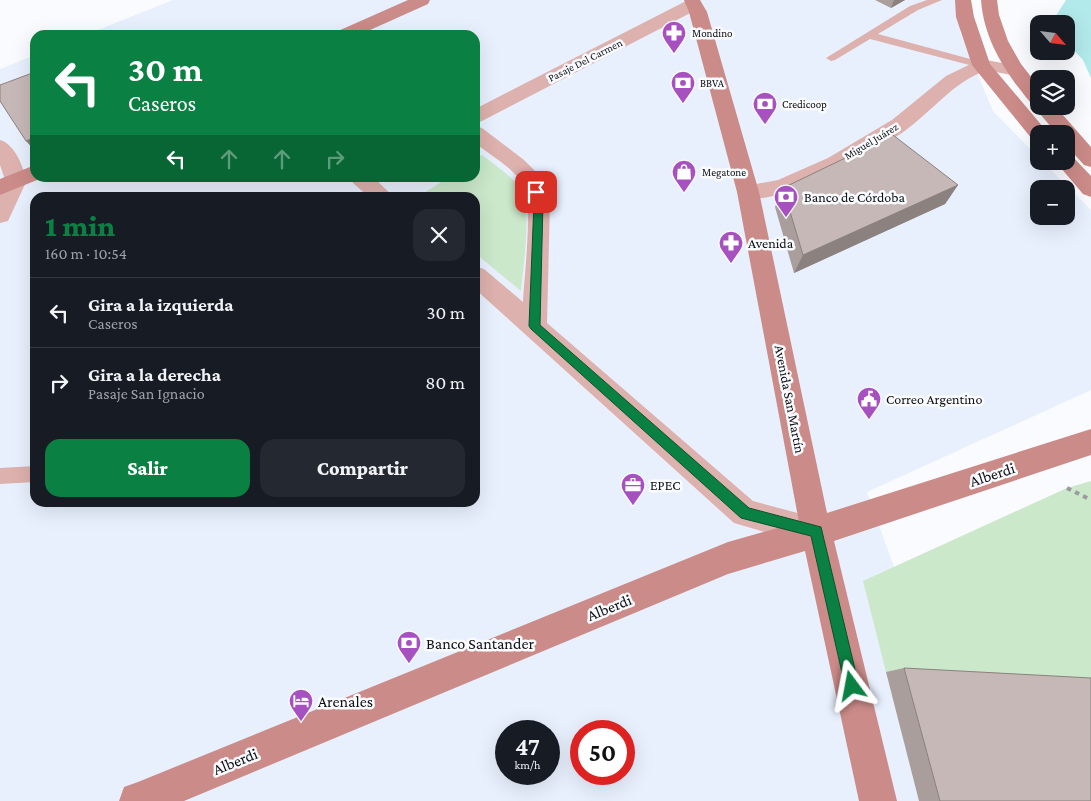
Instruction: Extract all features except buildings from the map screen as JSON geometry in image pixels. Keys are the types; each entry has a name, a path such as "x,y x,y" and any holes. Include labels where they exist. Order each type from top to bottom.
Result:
{"main road":[{"path":"355,30 422,0"},
{"path":"963,0 965,17 982,65 1032,125"},
{"path":"989,0 989,17 997,37 1016,71 1030,89"},
{"name":"Avenida San Martín","path":"693,2 748,192 816,532 878,801"},
{"path":"1052,115 1091,160"},
{"path":"1073,170 1091,189"},
{"name":"Alberdi","path":"138,801 728,558 816,532 1091,442"}],"street":[{"name":"Pasaje Del Carmen","path":"480,114 693,2"},
{"path":"982,65 1016,71"},
{"name":"Miguel Juárez","path":"748,192 782,188 835,163 899,125 953,80 982,65"},
{"path":"480,137 517,165 532,181 539,202 534,326"},
{"path":"0,147 9,160 17,180 0,215"},
{"path":"366,182 377,192"},
{"path":"480,279 745,513 816,532"}],"lane":[{"path":"831,58 914,8 937,0"},
{"path":"868,35 982,65"},
{"path":"0,476 30,474"}],"path":[{"path":"1067,488 1091,500"}],"shaded area":[{"path":"173,0 962,0 960,33 993,111 1030,149 1030,170 1051,170 1061,180 1030,180 1030,225 1075,225 1075,194 1091,210 1091,390 867,492 894,567 886,672 1091,801 0,801 0,69 30,57 30,182 480,182 480,30 98,30"}],"green space":[{"path":"482,155 512,179 520,188 524,197 527,223 521,291 480,257 480,192 425,192 441,182 480,182 480,156"},
{"path":"1091,481 1091,682 886,672 863,581 1067,488"}],"water":[{"path":"1066,0 1091,0 1091,78 1083,60 1075,52 1075,15 1056,15"}],"place":[{"name":"Mondino","path":"674,54"},
{"name":"BBVA","path":"683,104"},
{"name":"Credicoop","path":"765,125"},
{"name":"Megatone","path":"684,193"},
{"name":"Banco de Córdoba","path":"786,218"},
{"name":"Avenida","path":"731,264"},
{"name":"Correo Argentino","path":"869,420"},
{"name":"EPEC","path":"633,506"},
{"name":"Banco Santander","path":"409,664"},
{"name":"Arenales","path":"301,722"}],"route":[{"path":"536,192 539,202 534,326 745,513 816,532 852,686"}]}
